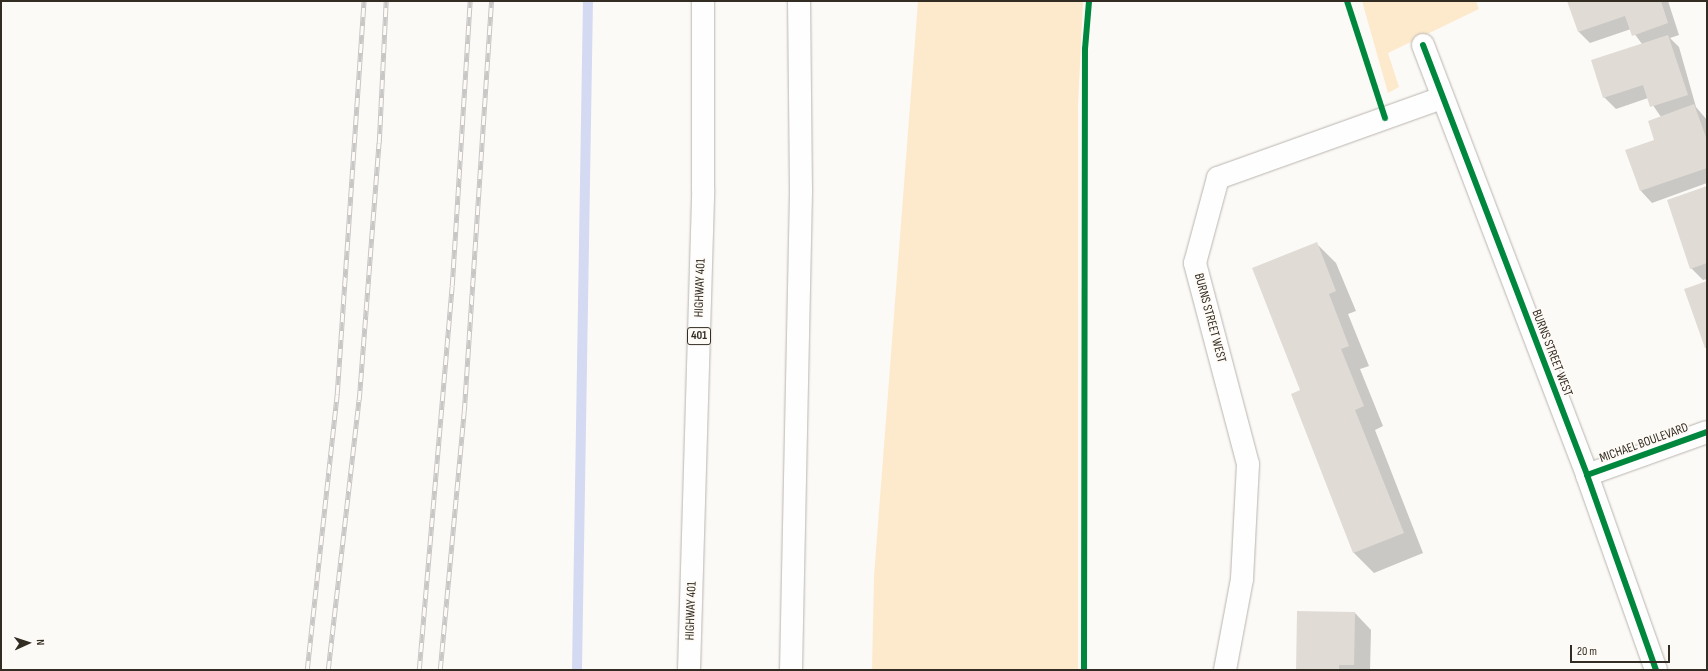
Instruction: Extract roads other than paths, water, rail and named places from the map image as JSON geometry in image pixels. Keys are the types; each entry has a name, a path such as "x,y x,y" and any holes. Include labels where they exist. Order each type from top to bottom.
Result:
{"main road":[{"name":"HIGHWAY 401","path":"689,670 703,189 703,1"},
{"path":"792,670 801,190 799,1"},
{"name":"BURNS STREET WEST","path":"1423,45 1442,98 1588,475 1656,670"},
{"name":"BURNS STREET WEST","path":"1225,670 1242,579 1248,464 1195,263 1218,178 1442,98"},
{"name":"MICHAEL BOULEVARD","path":"1588,475 1707,432"}],"waterway":[{"path":"577,670 588,1"}],"railway":[{"path":"307,670 337,394 364,1"},
{"path":"328,670 359,400 379,143 386,1"},
{"path":"419,670 452,286 470,1"},
{"path":"440,670 464,412 491,1"}]}
